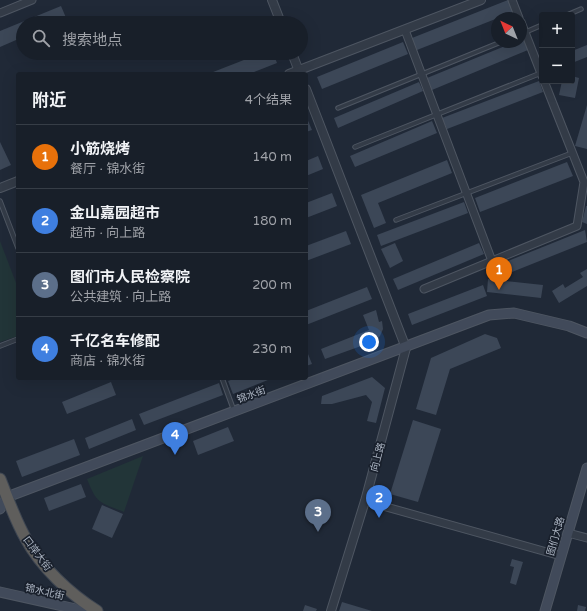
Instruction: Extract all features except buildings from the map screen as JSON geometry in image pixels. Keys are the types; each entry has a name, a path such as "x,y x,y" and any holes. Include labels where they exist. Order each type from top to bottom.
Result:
{"highway":[{"name":"口岸大街","path":"0,479 17,522 34,553 71,591 97,611"}],"main road":[{"name":"锦水街","path":"7,497 406,348 489,315 514,313 569,326 587,333"},
{"name":"图们大路","path":"545,611 587,468"},
{"path":"0,509 7,497"},
{"path":"0,587 14,595"},
{"name":"锦水北街","path":"0,592 85,611"}],"street":[{"path":"0,13 32,0"},
{"path":"272,0 278,16"},
{"path":"295,60 299,72 481,0"},
{"path":"512,0 517,12"},
{"path":"405,30 492,261"},
{"path":"527,42 539,68"},
{"path":"424,289 577,226 584,182 545,84"},
{"path":"308,94 406,348"},
{"path":"0,188 16,182"},
{"name":"向上路","path":"331,611 365,501 406,348"},
{"path":"365,501 561,556"},
{"path":"568,533 587,538"}],"lane":[{"path":"574,12 581,9"},
{"path":"527,31 539,26"},
{"path":"338,108 491,46"},
{"path":"355,147 539,75"},
{"path":"396,220 572,153"},
{"path":"0,201 16,243"},
{"path":"0,346 16,340"},
{"path":"223,380 235,412"}],"green space":[{"path":"0,241 16,283 16,337 0,342"},
{"path":"143,456 124,512 104,504 97,498 93,493 87,479"}],"place":[{"name":"小筋烧烤","path":"499,290"},
{"name":"千亿名车修配","path":"175,455"},
{"name":"金山嘉园超市","path":"379,518"},
{"name":"图们市人民检察院","path":"318,532"}]}
